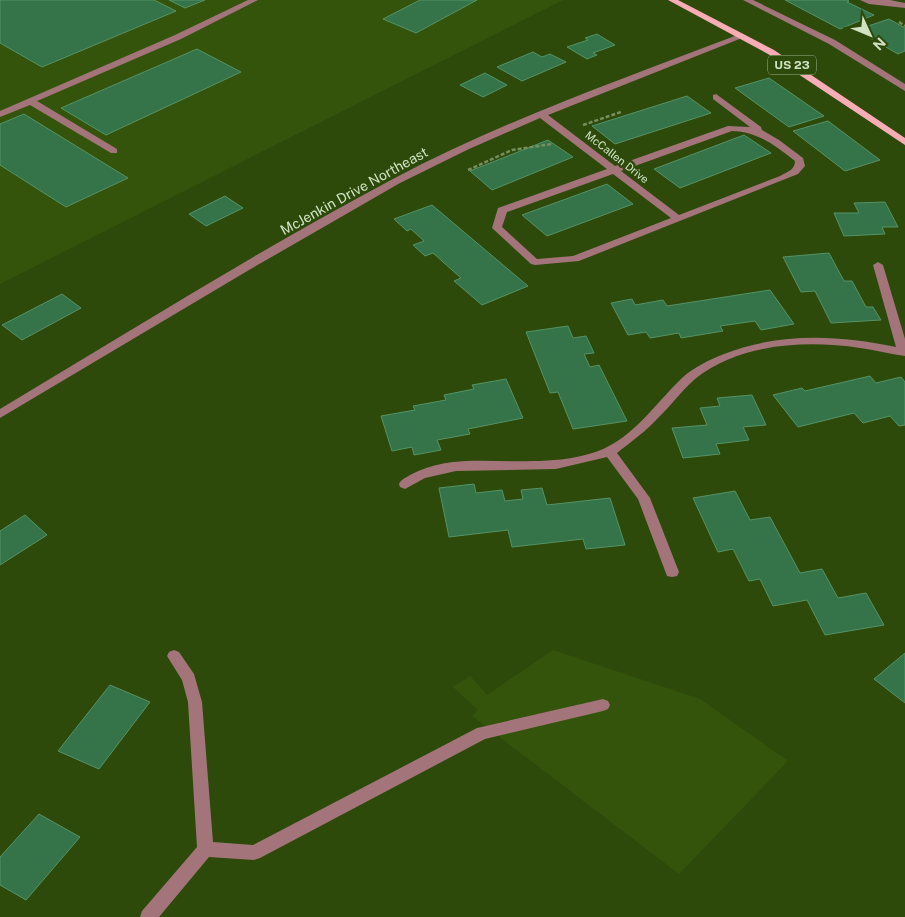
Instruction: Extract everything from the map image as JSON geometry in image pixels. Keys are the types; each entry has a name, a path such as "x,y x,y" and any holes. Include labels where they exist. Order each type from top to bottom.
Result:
{"main road":[{"name":"US 23","path":"673,0 779,57 905,142"}],"street":[{"path":"0,114 178,37 254,0"},
{"path":"747,0 832,42 905,88"},
{"path":"864,0 900,3 905,6"},
{"name":"McJenkin Drive Northeast","path":"0,414 245,268 397,181 466,147 541,114 743,36"},
{"path":"716,97 800,160 800,166 794,172 576,259 535,262 497,228 502,210 731,128 746,128 762,132"},
{"path":"30,101 114,151"},
{"name":"McCallen Drive","path":"541,114 678,218"},
{"path":"405,484 415,476 456,466 549,465 610,452 645,426 694,375 733,354 770,344 814,340 870,344 904,352 878,265"},
{"path":"610,452 644,498 672,572"},
{"path":"148,917 205,849 195,702 189,678 174,656"},
{"path":"205,849 254,853 482,733 603,705"}],"path":[{"path":"899,22 905,26"},
{"path":"580,126 621,112"},
{"path":"468,170 512,150 556,143"}],"shaded area":[{"path":"0,0 563,0 0,284"},
{"path":"553,650 700,699 788,761 679,874 472,716 478,710 453,687 470,676 487,695"}],"building":[{"path":"2,0 154,0 176,11 42,67 0,43 0,1"},
{"path":"169,0 205,0 185,8"},
{"path":"420,0 477,0 416,33 383,19"},
{"path":"785,0 847,0 849,1 847,2 874,15 840,29"},
{"path":"889,19 905,28 905,51 898,54 856,30"},
{"path":"597,34 615,45 593,53 597,55 587,59 567,47 588,40 585,38"},
{"path":"197,49 241,72 106,135 61,108"},
{"path":"533,52 542,57 550,54 566,62 522,81 497,67"},
{"path":"485,73 507,85 483,97 460,85"},
{"path":"769,78 824,116 789,127 735,88"},
{"path":"687,96 711,113 615,144 592,126"},
{"path":"24,114 128,178 66,207 0,165 0,124"},
{"path":"828,121 880,160 845,171 793,131"},
{"path":"744,135 771,153 680,188 654,169"},
{"path":"548,140 573,157 492,190 470,171"},
{"path":"607,184 633,204 547,236 522,215"},
{"path":"225,196 243,208 206,226 189,214"},
{"path":"885,202 898,227 882,227 885,234 844,236 834,213 859,213 854,203"},
{"path":"432,205 528,286 482,305 454,281 461,278 433,253 425,256 413,245 424,241 411,229 407,231 394,219"},
{"path":"829,253 844,281 852,281 866,307 873,307 881,320 831,323 815,291 801,292 783,257"},
{"path":"770,290 794,324 761,330 755,321 720,326 723,331 681,338 679,333 650,338 646,332 628,335 611,303 632,299 635,305 663,300 667,306"},
{"path":"62,294 81,308 22,340 2,325"},
{"path":"568,326 573,338 586,336 594,353 584,354 590,367 599,365 627,421 573,429 558,392 550,393 526,332"},
{"path":"870,376 876,383 901,377 905,382 905,425 899,426 890,416 863,423 854,413 798,427 773,395 802,388 805,391"},
{"path":"506,379 523,418 468,429 470,434 437,440 441,450 414,455 412,447 392,451 381,416 415,410 413,406 446,400 444,395 474,389 472,385"},
{"path":"752,395 766,425 743,427 749,440 716,444 720,454 683,458 672,428 707,425 700,408 720,406 717,398"},
{"path":"474,484 476,493 502,490 505,501 523,499 521,490 542,488 547,505 610,498 625,545 586,549 583,539 512,547 508,530 449,537 439,488"},
{"path":"735,491 750,520 770,517 800,573 822,569 838,598 866,593 884,625 825,635 807,600 773,606 760,579 749,581 733,549 718,552 693,498"},
{"path":"25,515 47,535 0,565 0,531"},
{"path":"905,653 905,703 874,679"},
{"path":"110,685 150,702 99,769 58,751"},
{"path":"39,814 80,837 26,900 0,885 0,857"}]}
